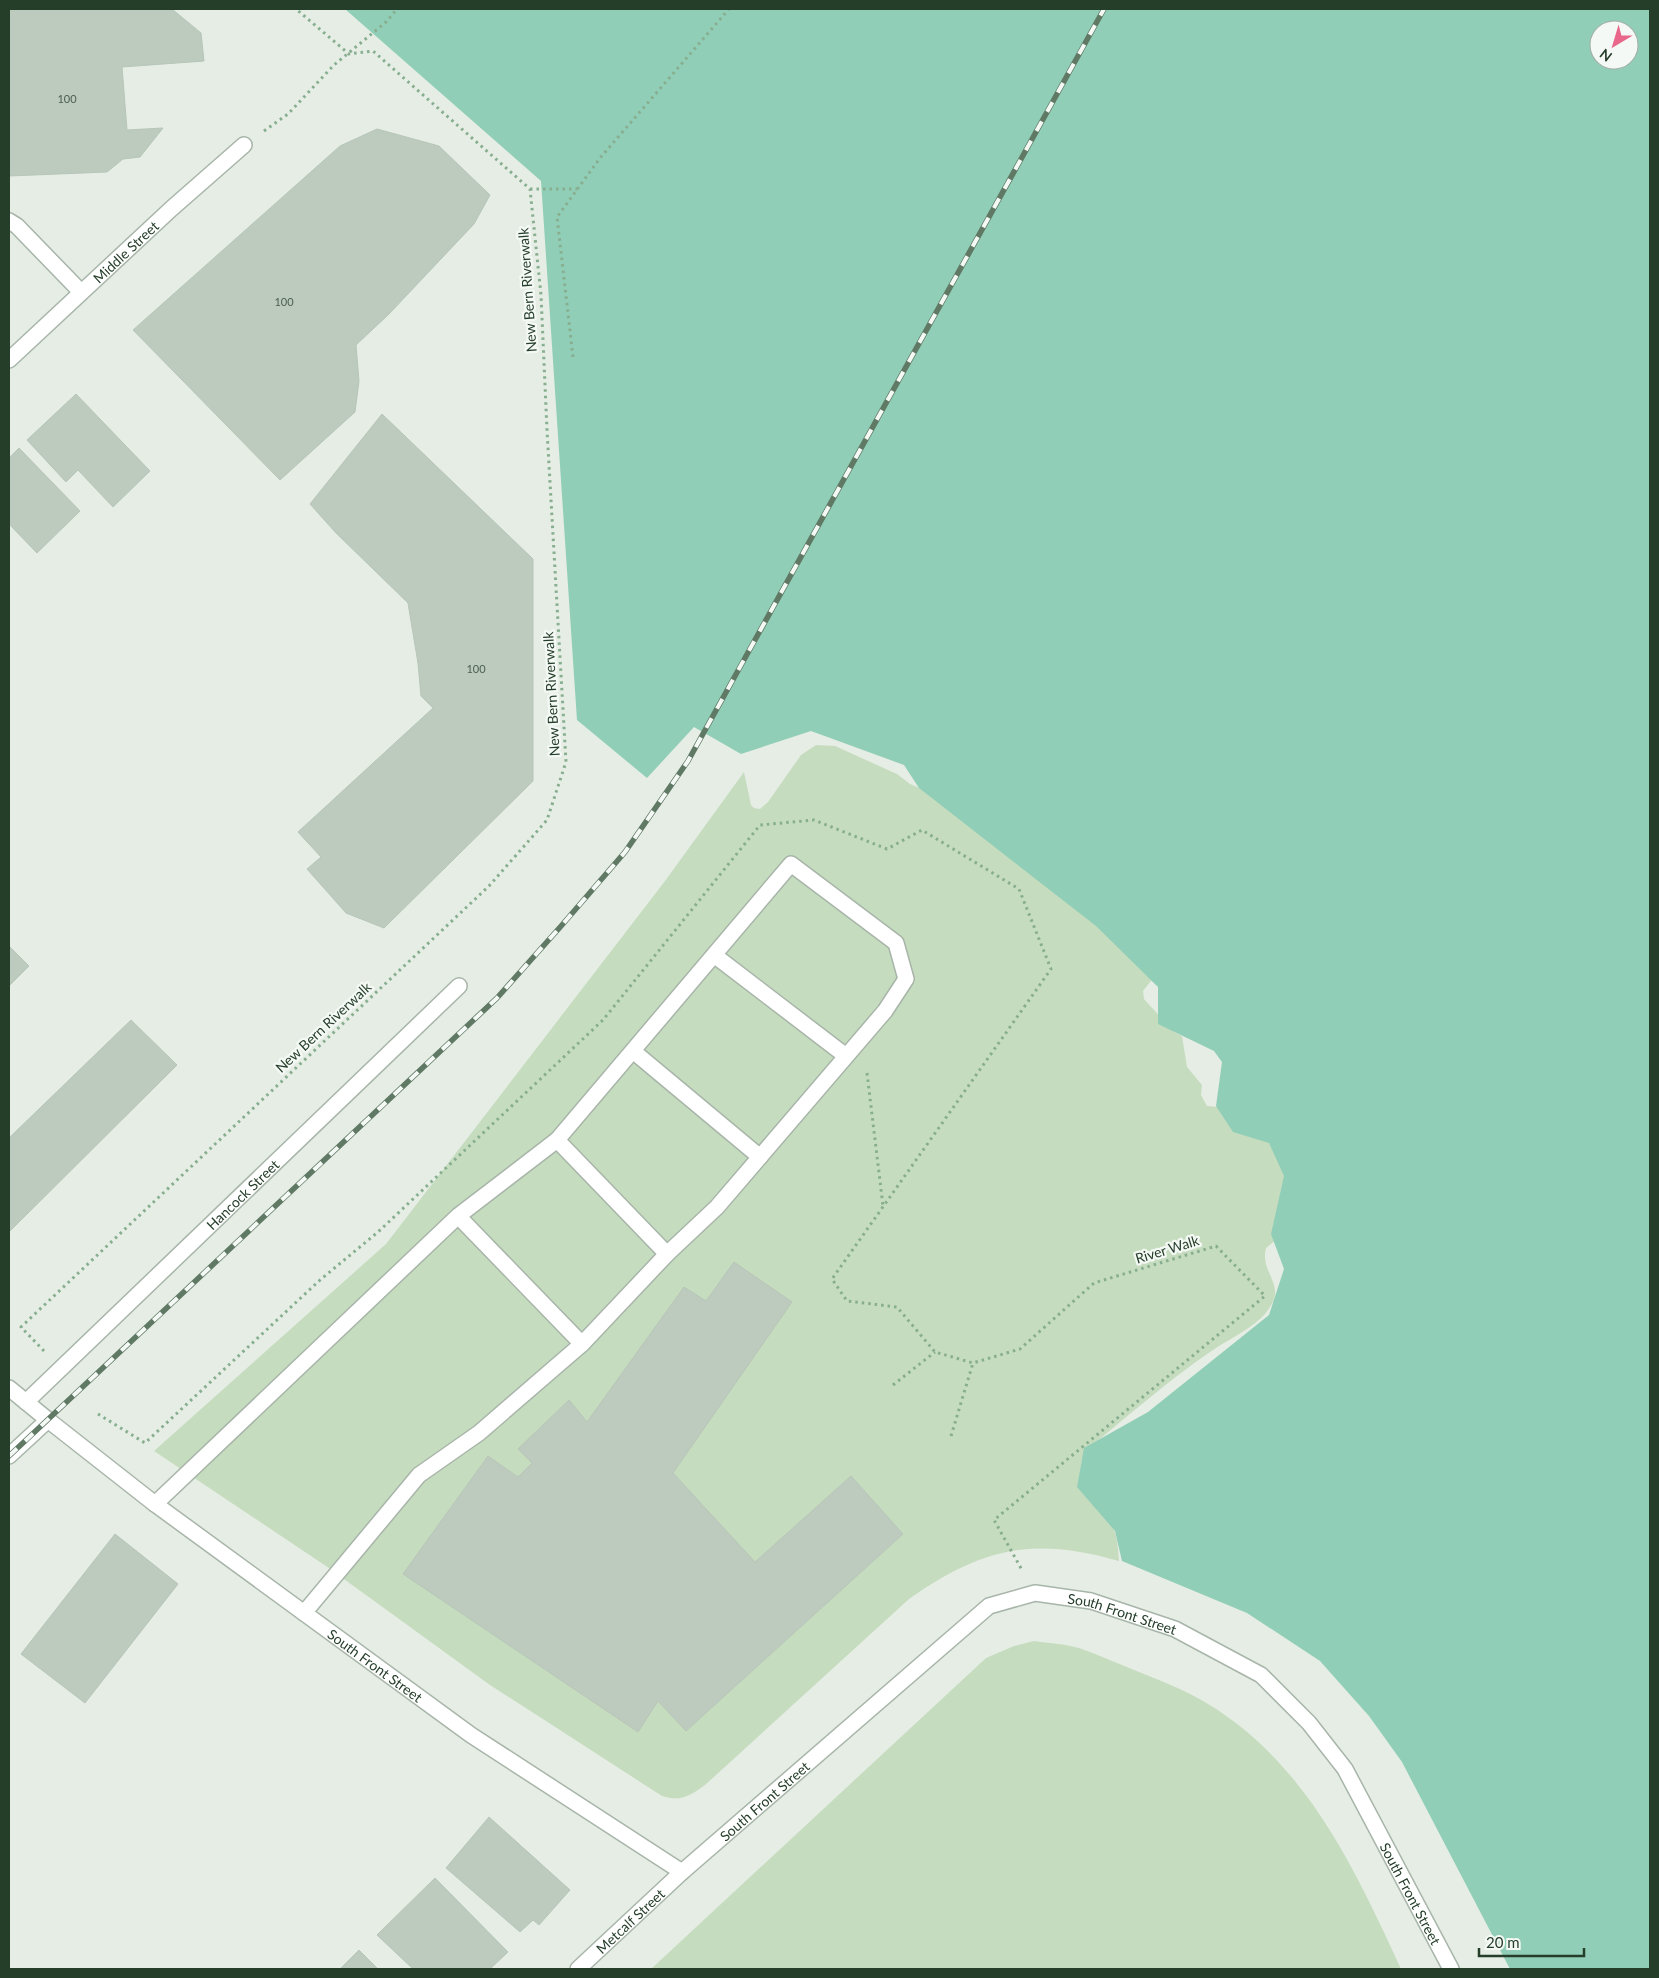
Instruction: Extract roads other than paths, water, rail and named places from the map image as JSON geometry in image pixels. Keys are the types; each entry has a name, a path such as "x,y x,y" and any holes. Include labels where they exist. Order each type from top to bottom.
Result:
{"street":[{"name":"Middle Street","path":"9,360 81,292 244,145"},
{"path":"9,221 17,226 81,292"},
{"path":"155,1504 458,1216 557,1140 791,864 896,944 906,980 885,1011 717,1207 667,1254 582,1344 479,1433 419,1475 304,1613"},
{"path":"714,955 846,1056"},
{"name":"Hancock Street","path":"26,1402 458,986"},
{"path":"633,1051 760,1157"},
{"path":"557,1140 667,1254"},
{"path":"458,1216 582,1344"},
{"name":"South Front Street","path":"9,1388 155,1504 471,1735 682,1872 989,1606 1035,1593 1092,1601 1175,1629 1261,1675 1309,1723 1345,1769 1451,1969"},
{"path":"9,1456 48,1420"},
{"name":"Metcalf Street","path":"578,1969 682,1872"}],"railway":[{"path":"9,1456 497,998 625,852 688,761 1104,9"}]}
